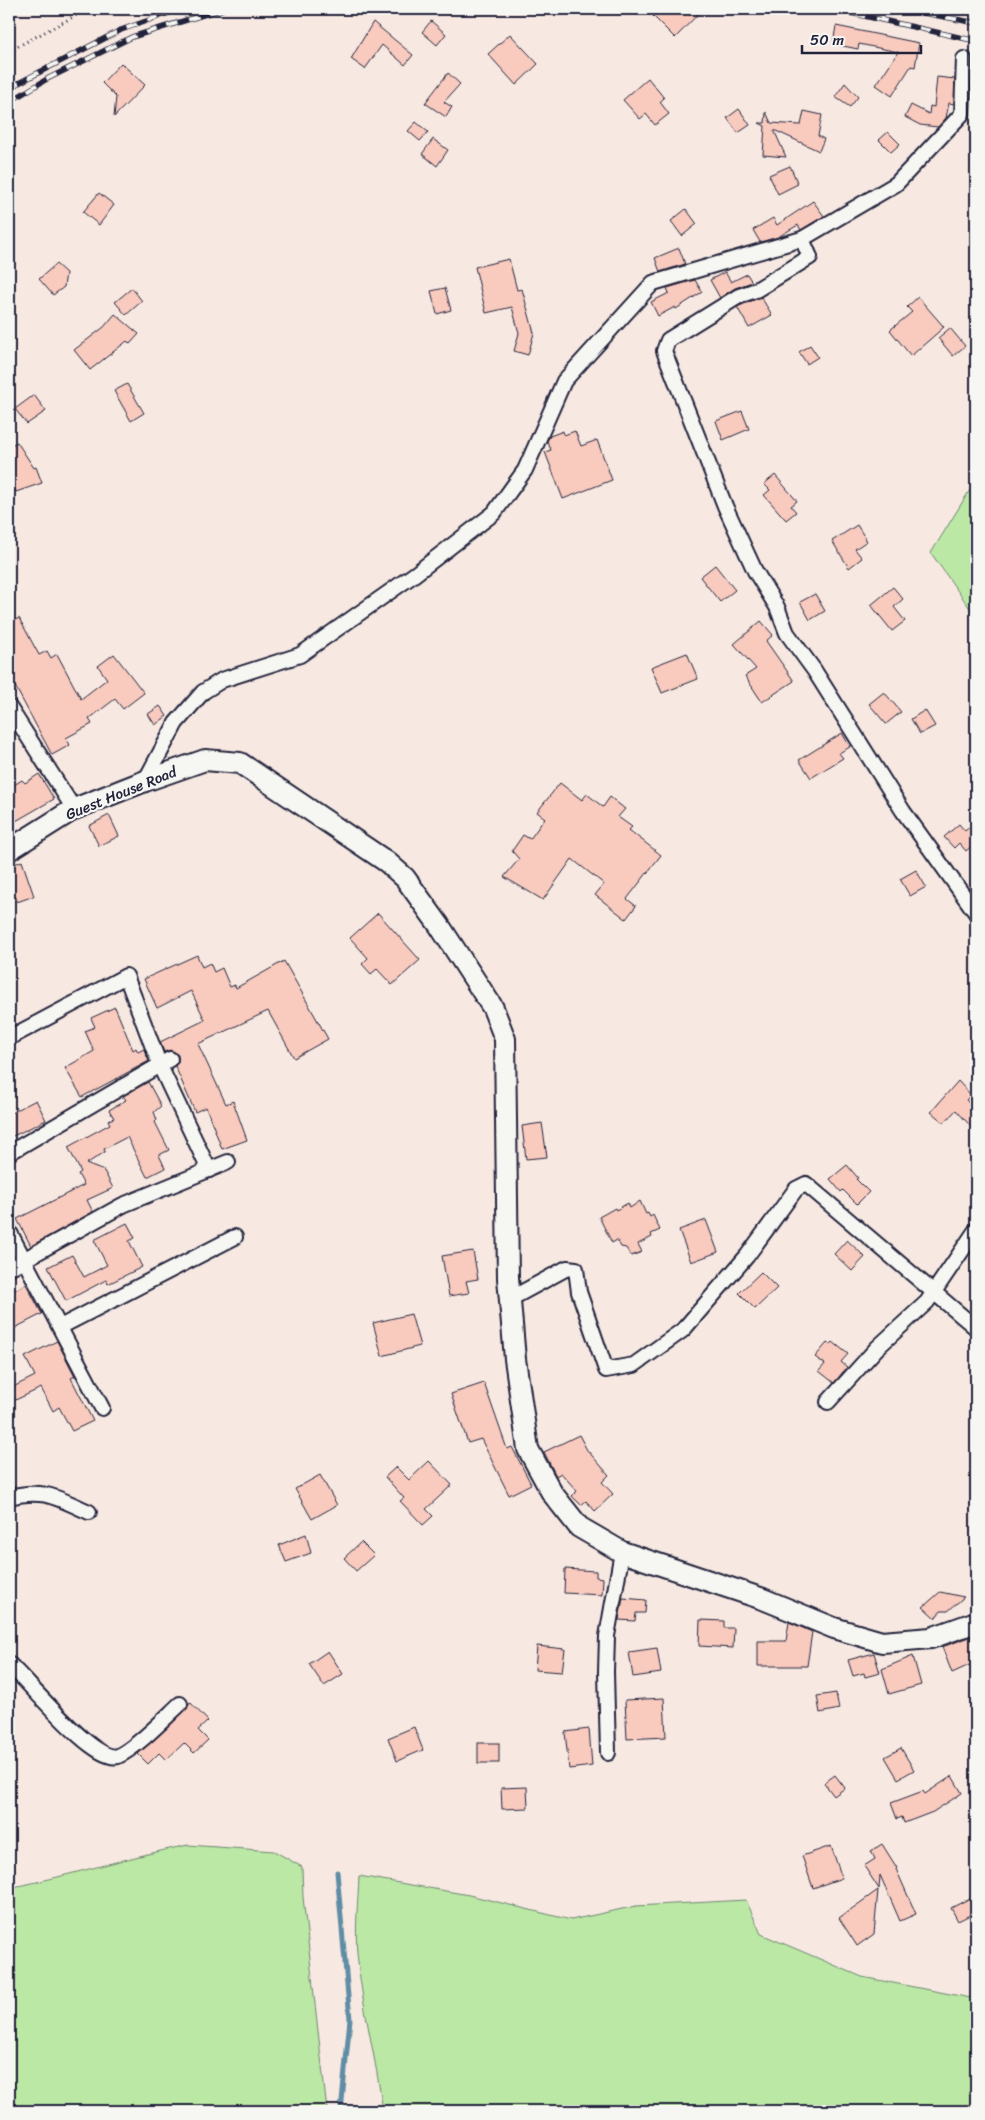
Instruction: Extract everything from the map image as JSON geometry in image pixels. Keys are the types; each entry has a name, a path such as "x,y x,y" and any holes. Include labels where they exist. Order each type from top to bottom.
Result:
{"main road":[{"name":"Guest House Road","path":"9,850 74,809 144,781 206,760 240,764 387,862 405,878 440,925 493,1008 505,1039 510,1299"},
{"path":"510,1299 515,1360 528,1449 552,1493 579,1527 622,1552 763,1599 834,1628 882,1642 930,1638 976,1622"}],"street":[{"path":"144,781 176,723 203,692 222,680 300,655 415,574 494,512 525,470 564,381 652,283 802,239 896,184 962,114 964,59"},
{"path":"802,239 810,257 756,290 739,296 668,340 664,351 725,506 755,571 777,607 787,633 814,670 903,811 976,913"},
{"path":"9,707 74,809"},
{"path":"9,1038 126,976 165,1063 209,1170"},
{"path":"9,1153 165,1063"},
{"path":"9,1268 123,1205 228,1162"},
{"path":"510,1299 568,1268 576,1269 579,1292 606,1370 634,1365 683,1330 747,1256 796,1189 806,1184 976,1328"},
{"path":"828,1402 877,1348 927,1302 976,1230"},
{"path":"9,1231 102,1408"},
{"path":"60,1327 236,1237"},
{"path":"9,1497 24,1493 46,1494 89,1512"},
{"path":"608,1753 607,1636 622,1552"},
{"path":"9,1664 68,1726 107,1756 118,1756 134,1745 180,1704"}],"path":[{"path":"9,52 88,9"}],"green space":[{"path":"976,480 976,617 931,553"},
{"path":"188,1845 274,1851 302,1867 303,1897 327,2111 9,2111 9,1888"},
{"path":"359,1876 469,1895 571,1920 636,1906 746,1900 761,1934 862,1977 976,1999 976,2111 383,2111 362,1993 357,1953 356,1924"}],"building":[{"path":"660,9 703,9 675,38 653,16"},
{"path":"431,21 446,34 437,45 422,32"},
{"path":"373,22 413,55 405,65 382,45 365,69 351,59"},
{"path":"836,26 919,43 915,67 911,66 892,96 876,85 898,52 859,44 858,49 833,44"},
{"path":"510,34 538,64 516,85 488,54"},
{"path":"121,63 145,85 114,117 116,97 102,83"},
{"path":"448,73 460,84 444,102 452,107 446,117 425,103"},
{"path":"937,77 955,79 954,104 949,103 946,118 938,127 920,125 905,117 911,105 929,114 930,106 934,107"},
{"path":"648,78 664,98 660,102 669,114 655,125 646,114 640,119 623,100"},
{"path":"845,83 858,97 850,107 835,97"},
{"path":"739,109 750,125 738,133 727,118"},
{"path":"804,111 822,115 818,136 824,139 819,151 774,130 786,157 763,155 765,126 759,123 765,123 766,112 771,123 801,125"},
{"path":"416,122 428,132 420,141 408,131"},
{"path":"888,132 900,144 891,152 879,140"},
{"path":"433,139 448,150 437,166 422,154"},
{"path":"790,166 798,184 778,194 769,175"},
{"path":"99,193 114,205 99,225 83,212"},
{"path":"813,201 824,216 801,230 798,225 778,237 760,242 753,230 773,218 777,225"},
{"path":"686,209 697,224 682,236 671,221"},
{"path":"679,248 685,264 660,272 655,258"},
{"path":"509,259 517,290 522,289 534,333 528,355 514,351 519,333 512,307 486,313 475,267"},
{"path":"56,264 66,273 64,287 53,295 39,279"},
{"path":"725,272 731,282 747,274 752,282 735,288 720,298 710,280"},
{"path":"695,280 702,292 676,309 675,307 658,316 651,302 669,293 667,288"},
{"path":"132,288 142,301 126,315 115,302"},
{"path":"445,288 451,310 437,314 431,291"},
{"path":"761,297 772,315 749,328 737,307"},
{"path":"918,297 944,327 911,356 890,330 912,312 907,307"},
{"path":"115,314 139,334 130,344 127,341 90,370 74,350 104,327"},
{"path":"950,328 965,346 953,356 938,338"},
{"path":"810,345 818,357 807,364 799,352"},
{"path":"127,384 144,413 131,421 114,391"},
{"path":"34,395 46,411 27,424 15,409"},
{"path":"742,411 749,429 723,440 716,421"},
{"path":"563,431 564,435 575,431 581,446 597,440 612,480 563,499 545,452 551,450 547,441 550,436"},
{"path":"17,442 34,468 36,467 42,483 16,492 9,473 9,446"},
{"path":"775,475 797,501 791,506 796,512 786,520 764,495 770,490 764,484"},
{"path":"857,525 867,541 855,549 862,558 849,568 832,541"},
{"path":"715,565 735,590 720,602 700,577"},
{"path":"893,587 903,599 894,607 905,621 892,631 871,605"},
{"path":"815,594 825,611 810,620 800,602"},
{"path":"19,618 39,655 47,651 51,658 57,654 81,699 107,679 98,666 114,654 144,693 123,709 115,699 89,719 92,724 66,738 70,745 52,755 9,675 9,623"},
{"path":"761,621 773,635 766,641 794,681 762,702 745,676 756,669 734,644"},
{"path":"687,653 698,679 662,693 651,667"},
{"path":"884,692 901,712 886,724 869,704"},
{"path":"160,706 167,716 155,725 148,714"},
{"path":"925,710 935,726 920,734 911,719"},
{"path":"842,733 850,747 839,753 843,758 811,778 799,760"},
{"path":"39,774 54,799 9,825 9,788 22,780 25,783"},
{"path":"560,783 582,800 587,794 603,807 610,797 625,809 618,817 632,827 629,830 661,855 627,899 636,906 626,919 595,895 604,884 572,859 543,900 504,877 519,859 512,851 523,835 530,839 545,818 537,812"},
{"path":"109,815 119,836 99,846 89,826"},
{"path":"976,821 976,842 966,851 959,843 954,848 944,837 959,824 965,831"},
{"path":"22,861 34,896 17,902 16,897 9,900 9,866"},
{"path":"916,870 926,887 910,896 900,879"},
{"path":"378,913 420,960 392,985 377,969 371,974 362,964 368,958 350,938"},
{"path":"197,955 202,967 210,963 214,972 222,968 230,987 235,985 236,988 284,961 328,1039 294,1058 268,1011 198,1044 226,1104 233,1101 247,1140 222,1149 206,1107 195,1112 175,1066 178,1063 178,1055 170,1050 164,1052 160,1042 205,1020 191,991 157,1008 144,979"},
{"path":"115,1007 133,1050 136,1048 138,1052 144,1049 149,1061 82,1097 65,1068 94,1051 85,1031 95,1027 91,1018"},
{"path":"958,1081 971,1095 966,1100 976,1110 976,1132 956,1110 944,1123 931,1112"},
{"path":"148,1082 161,1106 154,1112 157,1120 155,1122 169,1150 159,1155 165,1168 147,1177 127,1137 104,1149 105,1152 86,1164 104,1171 113,1188 87,1200 93,1212 31,1246 17,1219 84,1185 78,1174 81,1172 68,1147 110,1124 108,1120 114,1118 109,1110 126,1100 123,1096"},
{"path":"36,1100 46,1120 9,1138 9,1114"},
{"path":"542,1123 547,1157 526,1159 522,1126"},
{"path":"847,1165 858,1178 856,1179 869,1192 857,1204 843,1190 841,1192 830,1179"},
{"path":"640,1201 646,1214 648,1213 650,1217 653,1215 660,1230 651,1234 652,1237 638,1244 642,1252 631,1256 626,1248 621,1247 617,1240 612,1243 599,1217 628,1203 630,1208"},
{"path":"706,1220 718,1252 691,1262 679,1230"},
{"path":"127,1223 135,1238 129,1241 142,1267 108,1284 106,1280 66,1301 48,1267 72,1255 84,1277 107,1265 94,1240"},
{"path":"847,1240 865,1257 852,1271 834,1254"},
{"path":"473,1251 478,1279 466,1281 469,1293 449,1296 442,1256"},
{"path":"761,1272 777,1288 755,1309 739,1293"},
{"path":"26,1284 42,1314 9,1331 9,1293"},
{"path":"411,1314 420,1346 382,1356 373,1323"},
{"path":"57,1341 75,1376 71,1378 93,1421 72,1431 59,1407 53,1411 41,1388 9,1403 9,1389 35,1376 25,1357"},
{"path":"833,1342 848,1354 841,1362 847,1367 834,1383 819,1371 825,1364 815,1357 827,1343 830,1345"},
{"path":"484,1383 507,1449 512,1447 531,1484 509,1495 481,1439 468,1443 451,1394"},
{"path":"579,1435 587,1450 609,1475 602,1482 613,1494 595,1511 586,1501 581,1505 572,1496 577,1491 561,1473 556,1476 544,1452"},
{"path":"429,1461 452,1485 426,1509 433,1516 423,1525 400,1501 404,1498 385,1477 396,1467 409,1480"},
{"path":"320,1475 337,1505 312,1519 295,1489"},
{"path":"306,1534 311,1553 286,1562 279,1545"},
{"path":"361,1542 374,1555 356,1571 344,1558"},
{"path":"565,1569 596,1571 596,1577 603,1578 602,1595 564,1593"},
{"path":"940,1592 964,1597 948,1611 941,1611 935,1618 923,1607"},
{"path":"623,1598 646,1600 645,1613 636,1613 635,1621 619,1620"},
{"path":"700,1620 724,1621 724,1628 734,1628 733,1648 699,1646"},
{"path":"789,1622 812,1632 807,1666 758,1666 758,1641 786,1641"},
{"path":"970,1637 971,1640 976,1638 976,1662 952,1673 942,1647"},
{"path":"537,1646 565,1649 562,1672 535,1670"},
{"path":"657,1648 661,1673 633,1677 629,1652"},
{"path":"328,1651 343,1674 324,1686 309,1664"},
{"path":"874,1653 880,1673 865,1677 864,1673 853,1676 848,1660"},
{"path":"913,1656 921,1685 889,1694 882,1669"},
{"path":"836,1693 839,1709 820,1713 817,1696"},
{"path":"664,1698 666,1737 627,1739 625,1700"},
{"path":"190,1702 208,1721 198,1730 208,1740 194,1753 184,1743 166,1760 159,1753 148,1764 138,1754 186,1710"},
{"path":"414,1727 423,1750 397,1761 388,1738"},
{"path":"589,1729 592,1766 569,1769 565,1732"},
{"path":"478,1743 499,1743 499,1763 478,1763"},
{"path":"901,1748 914,1770 898,1779 885,1757"},
{"path":"835,1775 845,1788 834,1796 824,1783"},
{"path":"952,1776 962,1793 933,1812 904,1823 902,1817 897,1819 891,1803 923,1791 925,1794"},
{"path":"527,1787 528,1808 502,1809 501,1788"},
{"path":"882,1844 897,1868 916,1914 900,1921 880,1875 879,1889 864,1866 875,1859 871,1851"},
{"path":"831,1846 842,1878 813,1888 802,1856"},
{"path":"878,1890 874,1934 857,1946 839,1918"},
{"path":"976,1895 976,1912 958,1921 951,1908"}],"waterway":[{"path":"337,1872 350,2019 341,2111"}],"railway":[{"path":"9,88 121,30 180,9"},
{"path":"9,102 47,79 132,37 222,9"},
{"path":"833,9 976,41"},
{"path":"903,9 976,23"}]}
